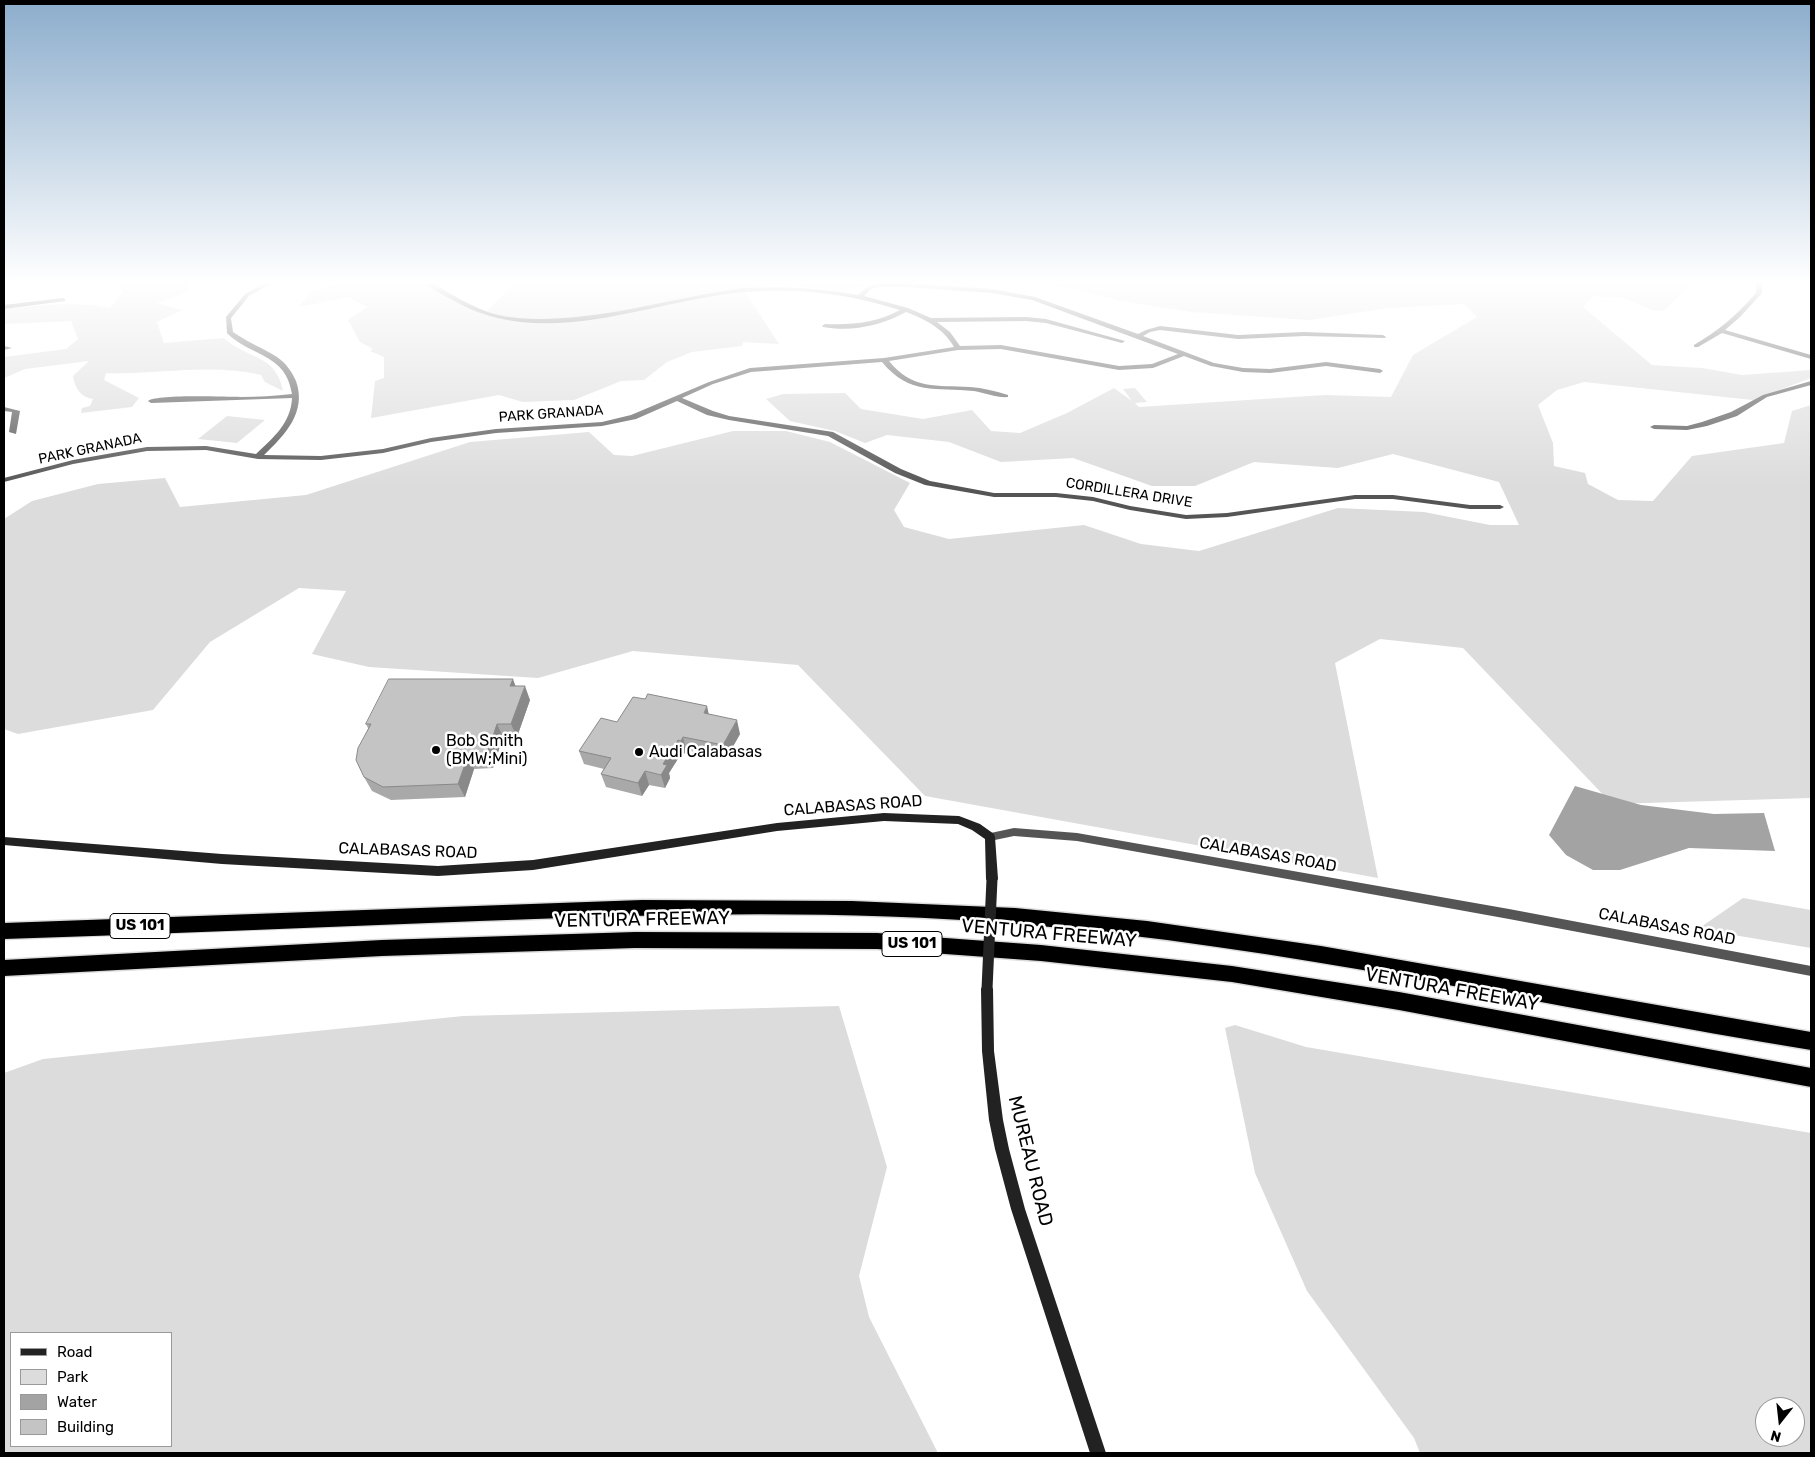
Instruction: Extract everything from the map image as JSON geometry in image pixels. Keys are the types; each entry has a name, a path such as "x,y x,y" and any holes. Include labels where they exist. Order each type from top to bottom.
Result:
{"highway":[{"name":"VENTURA FREEWAY","path":"4,931 651,907 852,908 1015,916 1147,929 1321,954 1811,1041"},
{"path":"4,923 29,930"},
{"name":"VENTURA FREEWAY","path":"4,968 382,948 626,940 877,941 1041,954 1232,974 1428,1007 1811,1078"}],"main road":[{"name":"CALABASAS ROAD","path":"4,841 222,859 438,871 533,865 777,827 884,817 959,820 976,827 990,837"},
{"name":"MUREAU ROAD","path":"990,837 992,879 987,989 988,1051 996,1120 1018,1209 1098,1453"}],"street":[{"path":"258,457 289,422 295,409 295,396 290,374 275,358 260,351"},
{"name":"PARK GRANADA","path":"4,480 73,462 147,449 206,448 258,457 287,459 342,457 431,440 496,431 602,424 633,417 679,399 711,383 750,370 884,360 940,351"},
{"name":"PARK GRANADA","path":"1029,351 1119,368 1153,366 1182,355"},
{"path":"1172,351 1213,365 1243,370 1270,371 1326,364 1380,372"},
{"path":"1790,351 1811,357"},
{"path":"884,360 898,377 915,385 980,390 1006,396"},
{"path":"1654,427 1687,428 1704,424 1734,414 1766,396 1811,383"},
{"path":"151,401 186,397 264,400 295,396"},
{"name":"CORDILLERA DRIVE","path":"679,399 710,413 729,418 830,434 928,483 994,495 1056,494 1093,499 1130,508 1186,517 1227,516 1355,497 1393,497 1470,507 1500,507"},
{"path":"4,409 16,411 13,432"},
{"name":"CALABASAS ROAD","path":"990,837 1014,832 1076,837 1509,914 1811,972"}],"green space":[{"path":"51,351 244,351 260,358 274,370 283,391 265,382 261,375 242,372 203,370 106,373 104,380 139,398 132,407 81,413 82,408 90,406 93,399 81,394 73,376 89,361 25,369 4,378 4,357"},
{"path":"370,351 700,351 692,352 667,362 644,380 621,381 574,400 523,402 499,395 371,418 375,381 384,378 384,357"},
{"path":"1420,351 1635,351 1652,365 1702,368 1742,375 1811,370 1811,378 1753,400 1584,382 1557,390 1538,405 1553,443 1554,466 1585,473 1588,484 1618,500 1653,501 1692,456 1784,443 1792,411 1811,405 1811,798 1612,804 1463,648 1380,639 1335,663 1378,878 925,796 798,665 633,651 538,678 369,667 312,654 346,591 299,588 210,642 153,710 18,734 4,729 4,519 32,501 98,484 165,478 180,507 306,495 470,442 589,432 614,455 632,456 733,431 786,431 830,442 910,483 894,510 904,527 949,539 1084,525 1141,544 1199,551 1338,508 1424,512 1490,525 1519,525 1499,482 1393,454 1338,468 1254,462 1195,486 1152,486 1073,458 1001,462 949,442 887,435 865,443 835,431 790,421 766,399 783,394 845,393 861,409 923,419 972,410 991,431 1020,433 1067,413 1114,388 1132,401 1123,389 1135,388 1147,402 1135,403 1139,407 1325,395 1391,397 1413,355"},
{"path":"227,416 265,420 237,443 198,439"},
{"path":"1743,898 1811,910 1811,948 1698,929"},
{"path":"839,1006 887,1167 859,1276 869,1317 938,1453 4,1453 4,1073 43,1059 463,1016"},
{"path":"1235,1025 1306,1047 1811,1133 1811,1453 1420,1453 1414,1438 1307,1291 1255,1173 1225,1028"}],"water":[{"path":"1575,786 1641,805 1714,814 1764,813 1775,851 1689,848 1620,870 1593,870 1566,855 1549,835"}],"building":[{"name":"Bob Smith (BMW;Mini)","path":"389,679 513,679 510,686 525,686 511,724 497,724 487,754 468,756 458,784 383,787 364,777 356,760 358,748 371,724 366,724"},
{"name":"Audi Calabasas","path":"648,694 707,706 704,713 737,720 723,745 683,737 681,741 678,740 663,764 667,765 661,775 645,771 638,783 601,774 611,758 579,751 601,718 617,722 633,697 645,699"}],"place":[{"name":"Bob Smith (BMW;Mini)","path":"436,750"},
{"name":"Audi Calabasas","path":"639,752"}]}
